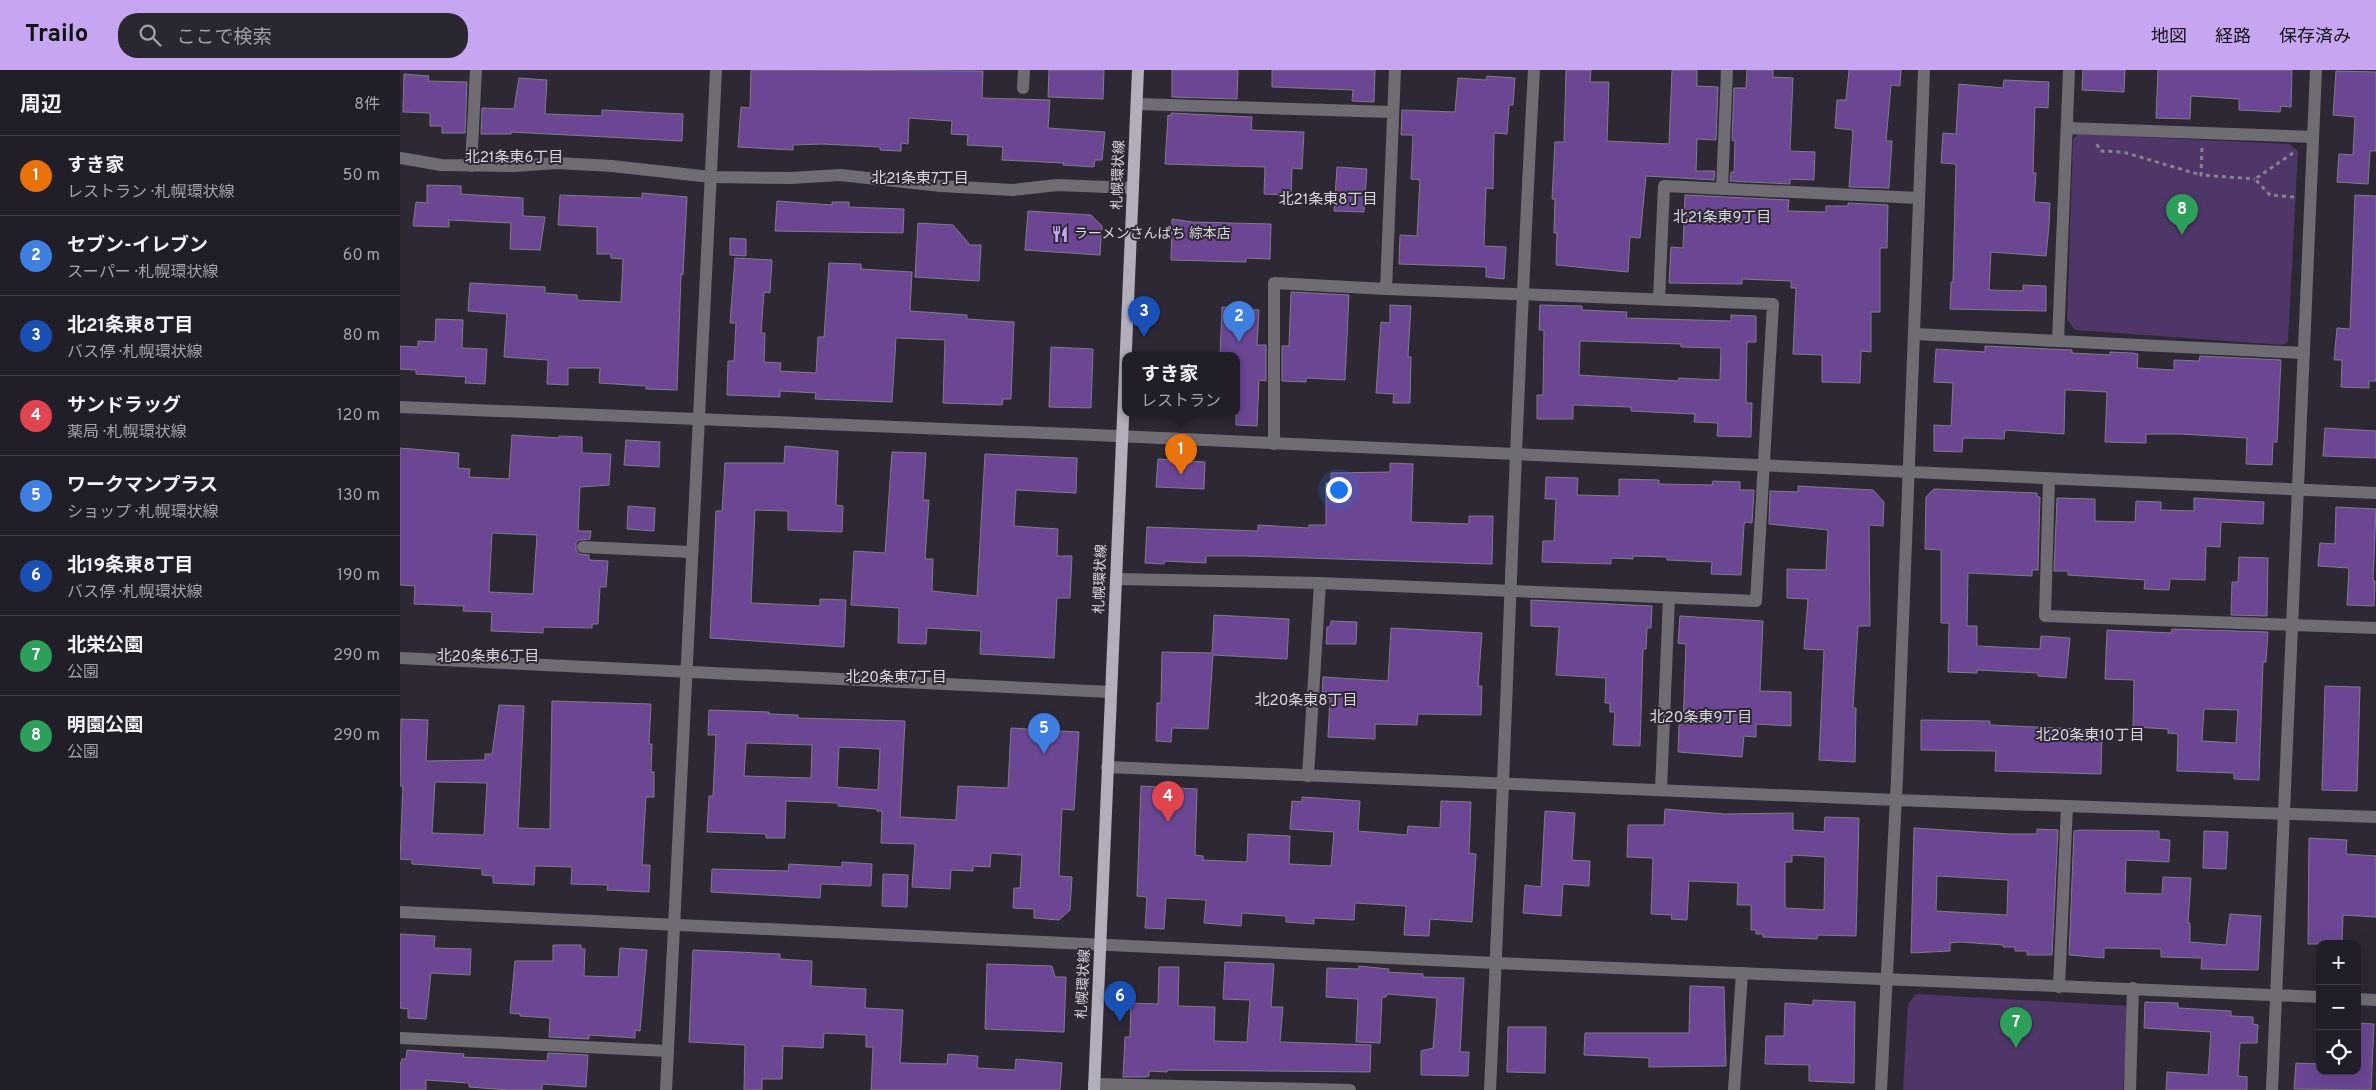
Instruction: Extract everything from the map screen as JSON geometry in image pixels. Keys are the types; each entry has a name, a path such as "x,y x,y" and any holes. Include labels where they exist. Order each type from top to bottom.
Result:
{"main road":[{"name":"札幌環状線","path":"1126,352 1138,70"},
{"name":"札幌環状線","path":"1094,1087 1123,417"}],"street":[{"path":"471,166 476,70"},
{"path":"666,1090 716,70"},
{"path":"1023,88 1024,70"},
{"path":"1386,289 1395,70"},
{"path":"1490,1090 1512,592 1522,295 1534,70"},
{"path":"1722,188 1727,70"},
{"path":"1881,1090 1895,800 1924,70"},
{"path":"2058,341 2069,70"},
{"path":"2272,1090 2316,70"},
{"path":"1136,104 1392,112"},
{"path":"2067,128 2313,137"},
{"path":"400,158 441,165 471,166 557,163 612,166 711,177 791,178 840,175 941,186 1013,190 1058,186 1133,188"},
{"path":"1658,299 1664,186 1919,198"},
{"path":"1116,578 1320,583 1756,601 1774,304 1522,295 1274,283 1274,444"},
{"path":"1914,334 2304,353"},
{"path":"400,407 1122,436 2376,493"},
{"path":"2049,479 2045,616 2376,628"},
{"path":"583,547 691,552"},
{"path":"1308,776 1320,583"},
{"path":"1661,790 1669,598"},
{"path":"400,658 1111,692"},
{"path":"1107,767 1895,800 2376,817"},
{"path":"2059,987 2067,806"},
{"path":"400,912 1496,963 2316,997"},
{"path":"1734,1090 1742,973"},
{"path":"2130,1090 2133,988"},
{"path":"2361,999 2376,1000"},
{"path":"400,1038 668,1051"},
{"path":"1094,1087 1350,1090"}],"path":[{"path":"2092,129 2100,151 2123,152 2201,175 2256,179 2299,148"},
{"path":"2201,175 2202,133"},
{"path":"2256,179 2270,195 2297,198"}],"shaded area":[{"path":"2078,134 2289,144 2298,151 2288,341 2283,345 2075,330 2067,320 2073,139"},
{"path":"1916,994 2129,1006 2123,1090 1903,1090 1908,1004"}],"building":[{"path":"751,70 983,71 982,98 1050,100 1048,128 1105,132 1102,160 1095,160 1094,167 1063,165 1064,163 1002,160 1003,147 967,145 968,135 951,134 952,121 909,118 908,144 901,143 901,151 880,150 880,147 822,144 793,145 793,150 738,147 741,107 750,108"},
{"path":"1049,70 1104,70 1103,99 1048,97"},
{"path":"1172,70 1238,70 1237,99 1172,97"},
{"path":"1272,70 1375,70 1374,102 1352,101 1353,90 1272,87"},
{"path":"1566,70 1591,70 1590,82 1609,82 1607,141 1669,144 1672,70 1697,70 1697,86 1718,87 1716,140 1697,139 1696,171 1715,171 1714,180 1646,176 1640,238 1630,237 1628,272 1556,265 1557,233 1554,233 1555,199 1552,199 1555,142 1564,142"},
{"path":"1747,70 1773,70 1773,77 1793,78 1790,151 1815,152 1814,180 1790,179 1790,184 1730,181 1731,172 1734,172 1735,141 1732,140 1734,88 1746,88"},
{"path":"1849,70 1901,70 1900,86 1891,85 1886,141 1892,141 1889,188 1849,187 1853,130 1835,128 1837,100 1846,100"},
{"path":"2083,70 2125,70 2124,92 2082,90"},
{"path":"2158,70 2292,70 2291,107 2281,106 2280,112 2239,110 2239,99 2191,96 2190,119 2156,118"},
{"path":"2336,71 2376,72 2376,151 2370,151 2368,184 2337,182 2339,154 2353,155 2355,117 2333,115"},
{"path":"404,74 429,76 428,81 467,82 465,133 442,133 442,126 430,126 430,113 403,112"},
{"path":"1487,76 1515,78 1513,105 1509,105 1507,134 1494,133 1493,189 1486,188 1484,246 1506,247 1504,279 1486,277 1486,267 1399,264 1400,235 1417,236 1420,180 1411,179 1413,135 1401,135 1402,110 1455,112 1458,78 1486,80"},
{"path":"519,78 547,80 545,114 602,116 602,110 683,114 682,141 511,132 511,134 481,134 482,108 514,109"},
{"path":"2004,80 2049,82 2048,108 2035,107 2033,173 2036,173 2034,202 2050,203 2049,225 2046,256 1991,252 1989,290 2023,291 2023,285 2046,286 2046,311 1950,309 1951,282 1953,282 1956,164 1941,163 1943,133 1956,134 1959,84 2003,88"},
{"path":"1171,113 1252,117 1251,130 1304,132 1302,169 1292,168 1291,195 1264,194 1265,167 1165,164 1168,115 1171,116"},
{"path":"1337,167 1367,169 1364,212 1334,211"},
{"path":"427,185 461,186 461,194 523,198 523,216 545,217 540,250 510,249 511,223 449,220 449,227 413,226 416,202 427,203"},
{"path":"642,193 687,197 683,275 681,274 677,390 646,389 646,386 599,383 600,368 568,368 568,385 547,384 548,360 504,357 507,314 468,311 470,283 545,287 545,293 577,295 577,300 621,302 623,259 611,258 611,254 597,254 597,227 558,225 560,195 642,198"},
{"path":"1685,195 1789,200 1788,211 1826,212 1826,206 1848,206 1848,203 1888,205 1887,248 1880,248 1880,312 1871,312 1871,352 1861,351 1860,383 1822,382 1822,355 1793,354 1796,288 1791,288 1791,281 1742,279 1742,284 1669,283 1671,247 1683,248"},
{"path":"2355,195 2376,196 2376,381 2369,381 2369,388 2341,387 2342,360 2334,360 2337,328 2350,329"},
{"path":"777,201 832,205 832,202 849,202 849,207 904,209 903,233 775,231"},
{"path":"1028,211 1091,215 1102,226 1100,255 1025,250"},
{"path":"1172,219 1192,222 1271,224 1270,259 1246,258 1246,262 1171,260"},
{"path":"918,223 953,225 970,245 981,245 979,281 915,277"},
{"path":"730,238 746,239 746,256 730,255"},
{"path":"735,258 772,260 770,293 764,292 761,333 765,333 764,362 781,363 780,371 816,373 818,337 824,337 829,263 861,264 861,269 912,272 910,311 967,315 967,319 1014,322 1011,399 1003,399 1002,405 943,403 945,340 896,338 892,402 815,399 816,393 780,391 780,397 727,395 728,361 734,361 736,323 730,323"},
{"path":"1291,292 1349,295 1345,380 1306,378 1306,382 1282,381 1282,346 1289,346"},
{"path":"1390,305 1411,306 1408,357 1411,357 1410,403 1393,403 1394,394 1376,393 1381,322 1390,323"},
{"path":"1540,305 1582,306 1582,310 1627,312 1626,318 1731,321 1731,315 1756,316 1756,342 1747,342 1746,403 1752,403 1751,437 1717,436 1718,423 1694,422 1695,414 1631,411 1631,407 1573,405 1573,419 1537,419 1537,395 1543,395 1544,330 1539,330","holes":["1580,341 1681,344 1681,347 1721,348 1720,380 1679,378 1678,381 1579,375"]},
{"path":"1222,307 1259,310 1257,345 1266,345 1266,381 1259,380 1257,426 1236,425 1236,417 1240,417 1240,352 1220,352"},
{"path":"436,319 463,320 462,348 487,349 485,384 465,383 466,377 416,374 416,370 400,369 400,346 418,347 418,341 435,342"},
{"path":"1985,346 2072,350 2072,353 2110,355 2110,352 2132,353 2138,354 2137,368 2174,370 2174,360 2199,361 2200,356 2281,360 2277,442 2273,442 2272,465 2246,464 2247,438 2146,434 2146,443 2105,442 2107,392 2070,390 2065,390 2064,434 2005,430 2004,439 1963,438 1962,452 1934,451 1934,425 1951,426 1953,383 1934,382 1936,349 1985,352"},
{"path":"1051,347 1093,349 1091,408 1049,407"},
{"path":"2325,428 2376,431 2376,458 2323,456"},
{"path":"512,435 559,438 559,436 582,437 582,453 611,454 609,485 580,487 578,531 591,531 590,539 579,540 576,543 576,550 579,554 589,555 589,560 608,561 606,587 600,587 598,624 592,624 592,628 543,627 543,633 491,631 492,612 463,611 464,606 414,604 415,586 400,585 400,448 459,453 458,468 470,469 469,477 509,479","holes":["492,533 537,535 533,594 489,592"]},
{"path":"626,440 660,442 659,467 624,465"},
{"path":"785,446 838,451 836,505 843,506 842,532 788,530 788,511 755,510 751,603 820,606 820,599 846,600 844,647 710,638 716,511 722,511 725,463 784,463"},
{"path":"892,452 926,453 923,500 929,500 925,559 933,559 932,591 977,596 985,454 1077,458 1076,493 1016,490 1014,526 1058,529 1057,556 1072,556 1070,598 1057,598 1054,658 980,654 981,631 927,628 926,644 898,643 899,608 851,605 854,551 885,553"},
{"path":"1158,459 1205,462 1204,489 1156,487"},
{"path":"1390,463 1413,464 1411,522 1469,524 1469,516 1493,516 1492,564 1245,556 1206,556 1206,563 1165,561 1164,564 1145,563 1147,527 1258,531 1258,525 1309,528 1309,525 1326,525 1326,483 1331,484 1331,473 1390,472"},
{"path":"1546,477 1578,478 1577,495 1619,496 1619,479 1659,480 1659,484 1712,485 1713,481 1740,482 1740,490 1754,490 1752,523 1745,522 1744,525 1741,575 1711,574 1712,562 1667,560 1667,557 1633,556 1633,559 1611,558 1611,564 1542,562 1543,541 1554,541 1556,499 1545,499"},
{"path":"1798,486 1873,490 1884,502 1883,526 1869,525 1870,626 1858,626 1853,708 1856,708 1855,762 1819,760 1824,650 1804,649 1808,599 1787,598 1787,569 1826,570 1828,530 1769,524 1770,491 1798,492"},
{"path":"1934,489 2037,493 2037,497 2040,497 2038,570 2032,570 2032,576 1968,573 1967,626 1977,626 1977,646 2040,649 2041,636 2070,638 2066,678 2038,676 2038,673 1977,670 1977,673 1948,672 1949,623 1941,623 1941,550 1925,549 1926,497"},
{"path":"2057,498 2095,499 2095,521 2135,522 2136,501 2161,502 2161,510 2194,511 2194,498 2264,502 2263,524 2221,522 2220,547 2206,546 2205,580 2170,579 2169,590 2144,589 2145,580 2068,575 2068,571 2054,571"},
{"path":"628,506 655,508 654,531 627,529"},
{"path":"2336,507 2376,509 2373,581 2375,581 2374,606 2347,605 2349,568 2318,566 2320,543 2335,544"},
{"path":"2239,557 2268,558 2267,616 2231,615 2232,582 2238,582"},
{"path":"1531,600 1652,606 1651,628 1647,628 1646,649 1643,649 1640,746 1613,745 1615,712 1610,712 1610,703 1605,703 1606,678 1556,675 1559,627 1531,626"},
{"path":"1214,615 1289,619 1287,659 1213,655 1208,729 1172,728 1171,742 1156,741 1157,703 1161,703 1162,652 1212,653"},
{"path":"1680,616 1763,621 1760,691 1791,692 1791,726 1756,724 1756,737 1744,736 1742,757 1678,752 1679,725 1683,725 1686,644 1678,643"},
{"path":"1331,621 1357,622 1356,644 1326,644 1327,627 1330,627"},
{"path":"1391,628 1482,633 1478,686 1482,686 1481,715 1418,714 1417,725 1375,724 1375,739 1328,737 1330,698 1322,697 1323,677 1388,681"},
{"path":"2172,629 2268,632 2266,662 2263,662 2259,780 2234,779 2234,773 2177,771 2178,734 2168,733 2168,729 2133,727 2134,680 2105,679 2107,630 2171,633","holes":["2204,709 2238,710 2236,743 2202,741"]},
{"path":"2325,686 2360,687 2357,791 2322,790"},
{"path":"552,701 651,704 649,744 652,744 651,772 654,772 654,797 646,797 642,865 650,865 649,892 607,890 608,885 571,884 572,867 535,866 534,885 493,883 493,876 482,875 482,869 412,864 412,860 400,859 403,786 400,786 401,719 428,720 426,761 485,760 485,754 492,754 499,705 524,706 518,828 550,829","holes":["435,782 487,783 484,835 432,833"]},
{"path":"709,710 769,712 769,714 798,715 798,718 905,721 900,817 956,820 958,786 1008,788 1011,728 1079,732 1074,810 1062,809 1059,876 1072,877 1070,910 1059,920 1034,918 1034,909 1013,908 1014,888 1020,888 1022,855 991,853 990,867 973,866 973,871 951,870 950,889 912,887 915,844 881,843 882,811 877,811 877,809 838,806 838,803 786,801 785,838 766,838 766,834 707,832 709,796 713,796 716,735 708,735","holes":["746,743 812,745 811,778 744,776","839,747 880,749 878,790 837,787"]},
{"path":"1921,720 1990,721 1990,725 2102,730 2101,774 1995,771 1996,751 1921,750"},
{"path":"1141,786 1197,789 1195,855 1203,856 1203,860 1247,862 1248,834 1290,836 1289,864 1331,866 1334,832 1290,829 1292,801 1302,802 1302,797 1360,801 1358,831 1407,835 1408,826 1440,828 1441,801 1471,802 1469,853 1476,854 1472,922 1430,919 1429,936 1404,935 1406,906 1355,903 1354,920 1314,918 1314,924 1286,922 1286,916 1242,913 1241,926 1204,923 1206,900 1166,898 1164,929 1145,928 1147,897 1137,896"},
{"path":"1665,809 1725,814 1793,813 1793,830 1824,832 1825,817 1859,818 1856,936 1818,935 1817,939 1763,937 1763,934 1756,934 1756,930 1751,930 1751,905 1737,905 1738,883 1689,881 1687,920 1671,919 1672,915 1651,914 1653,858 1627,857 1628,825 1664,825","holes":["1792,855 1825,857 1824,910 1785,908 1785,862 1792,862"]},
{"path":"1545,811 1575,813 1572,860 1590,861 1589,886 1563,884 1561,916 1523,913 1525,885 1541,887"},
{"path":"1914,828 2009,834 2037,834 2037,829 2058,830 2052,955 2027,955 2027,951 2015,951 2015,947 1960,942 1950,943 1950,951 1911,953","holes":["1937,876 2008,880 2007,915 1936,911"]},
{"path":"2074,831 2159,831 2159,839 2170,840 2169,862 2126,860 2125,893 2162,894 2163,877 2191,878 2188,923 2190,923 2190,942 2226,945 2230,914 2261,916 2258,970 2201,969 2202,958 2161,957 2161,949 2104,948 2104,958 2069,955"},
{"path":"2204,831 2228,832 2226,869 2203,868"},
{"path":"2309,838 2347,840 2346,854 2376,856 2376,917 2343,915 2342,940 2316,940 2316,944 2308,944"},
{"path":"842,862 872,864 871,886 821,884 820,898 711,892 712,869 788,871 789,864 842,867"},
{"path":"883,874 908,875 907,907 882,906"},
{"path":"400,934 435,936 434,948 471,949 470,975 431,973 426,1019 408,1018 408,1009 400,1008"},
{"path":"553,945 581,945 581,949 585,949 584,976 618,977 620,948 647,950 640,1031 635,1030 635,1038 589,1035 589,1039 549,1037 550,1018 520,1016 520,1014 510,1013 515,961 553,961"},
{"path":"693,950 780,954 780,959 812,961 811,986 866,989 865,1008 903,1010 900,1063 947,1064 948,1054 978,1056 977,1068 1015,1070 1016,1059 1062,1063 1060,1090 871,1090 873,1047 866,1047 866,1035 824,1033 823,1048 783,1046 782,1079 762,1079 762,1090 744,1090 745,1045 689,1042"},
{"path":"1225,962 1274,964 1271,1007 1283,1007 1280,1042 1371,1045 1370,1072 1167,1070 1167,1072 1149,1071 1149,1076 1145,1077 1123,1077 1125,1037 1130,1037 1131,1003 1158,1004 1159,967 1179,967 1178,1006 1215,1007 1214,1041 1247,1042 1250,1000 1223,999"},
{"path":"987,964 1052,966 1055,977 1066,977 1064,1032 985,1029"},
{"path":"1359,966 1389,969 1388,972 1423,974 1423,977 1464,978 1460,1052 1469,1052 1468,1076 1421,1075 1421,1051 1433,1048 1437,998 1387,994 1386,997 1382,997 1380,1043 1356,1042 1358,999 1326,997 1327,968 1359,969"},
{"path":"1690,986 1724,987 1726,1066 1649,1067 1649,1058 1584,1055 1585,1033 1689,1033"},
{"path":"1813,1000 1855,1002 1854,1083 1809,1081 1809,1065 1765,1064 1766,1036 1784,1036 1785,1003 1813,1005"},
{"path":"2145,1002 2178,1003 2178,1008 2231,1011 2231,1016 2253,1017 2253,1024 2258,1025 2257,1043 2240,1043 2238,1076 2247,1077 2247,1090 2166,1090 2167,1072 2208,1075 2211,1032 2144,1028"},
{"path":"2361,1023 2374,1024 2371,1090 2294,1089 2296,1063 2316,1064 2316,1075 2361,1075"},
{"path":"1508,1027 1546,1027 1545,1073 1507,1072"},
{"path":"407,1050 464,1054 463,1057 547,1061 548,1053 588,1055 586,1087 542,1084 542,1090 509,1090 469,1087 469,1083 426,1080 426,1090 400,1090 400,1065 402,1059 406,1059"}],"place":[{"name":"ラーメンさんぱち 綜本店","path":"1060,234"},
{"name":"明園公園","path":"2182,235"},
{"name":"北21条東8丁目","path":"1144,337"},
{"name":"セブン-イレブン","path":"1239,342"},
{"name":"すき家","path":"1181,475"},
{"name":"ワークマンプラス","path":"1044,754"},
{"name":"サンドラッグ","path":"1168,822"},
{"name":"北19条東8丁目","path":"1120,1022"},
{"name":"北栄公園","path":"2016,1048"}],"district":[{"name":"北21条東6丁目","path":"514,158"},
{"name":"北21条東7丁目","path":"920,179"},
{"name":"北21条東8丁目","path":"1328,200"},
{"name":"北21条東9丁目","path":"1722,218"},
{"name":"北20条東6丁目","path":"488,657"},
{"name":"北20条東7丁目","path":"896,678"},
{"name":"北20条東8丁目","path":"1306,701"},
{"name":"北20条東9丁目","path":"1701,718"},
{"name":"北20条東10丁目","path":"2090,736"}]}
